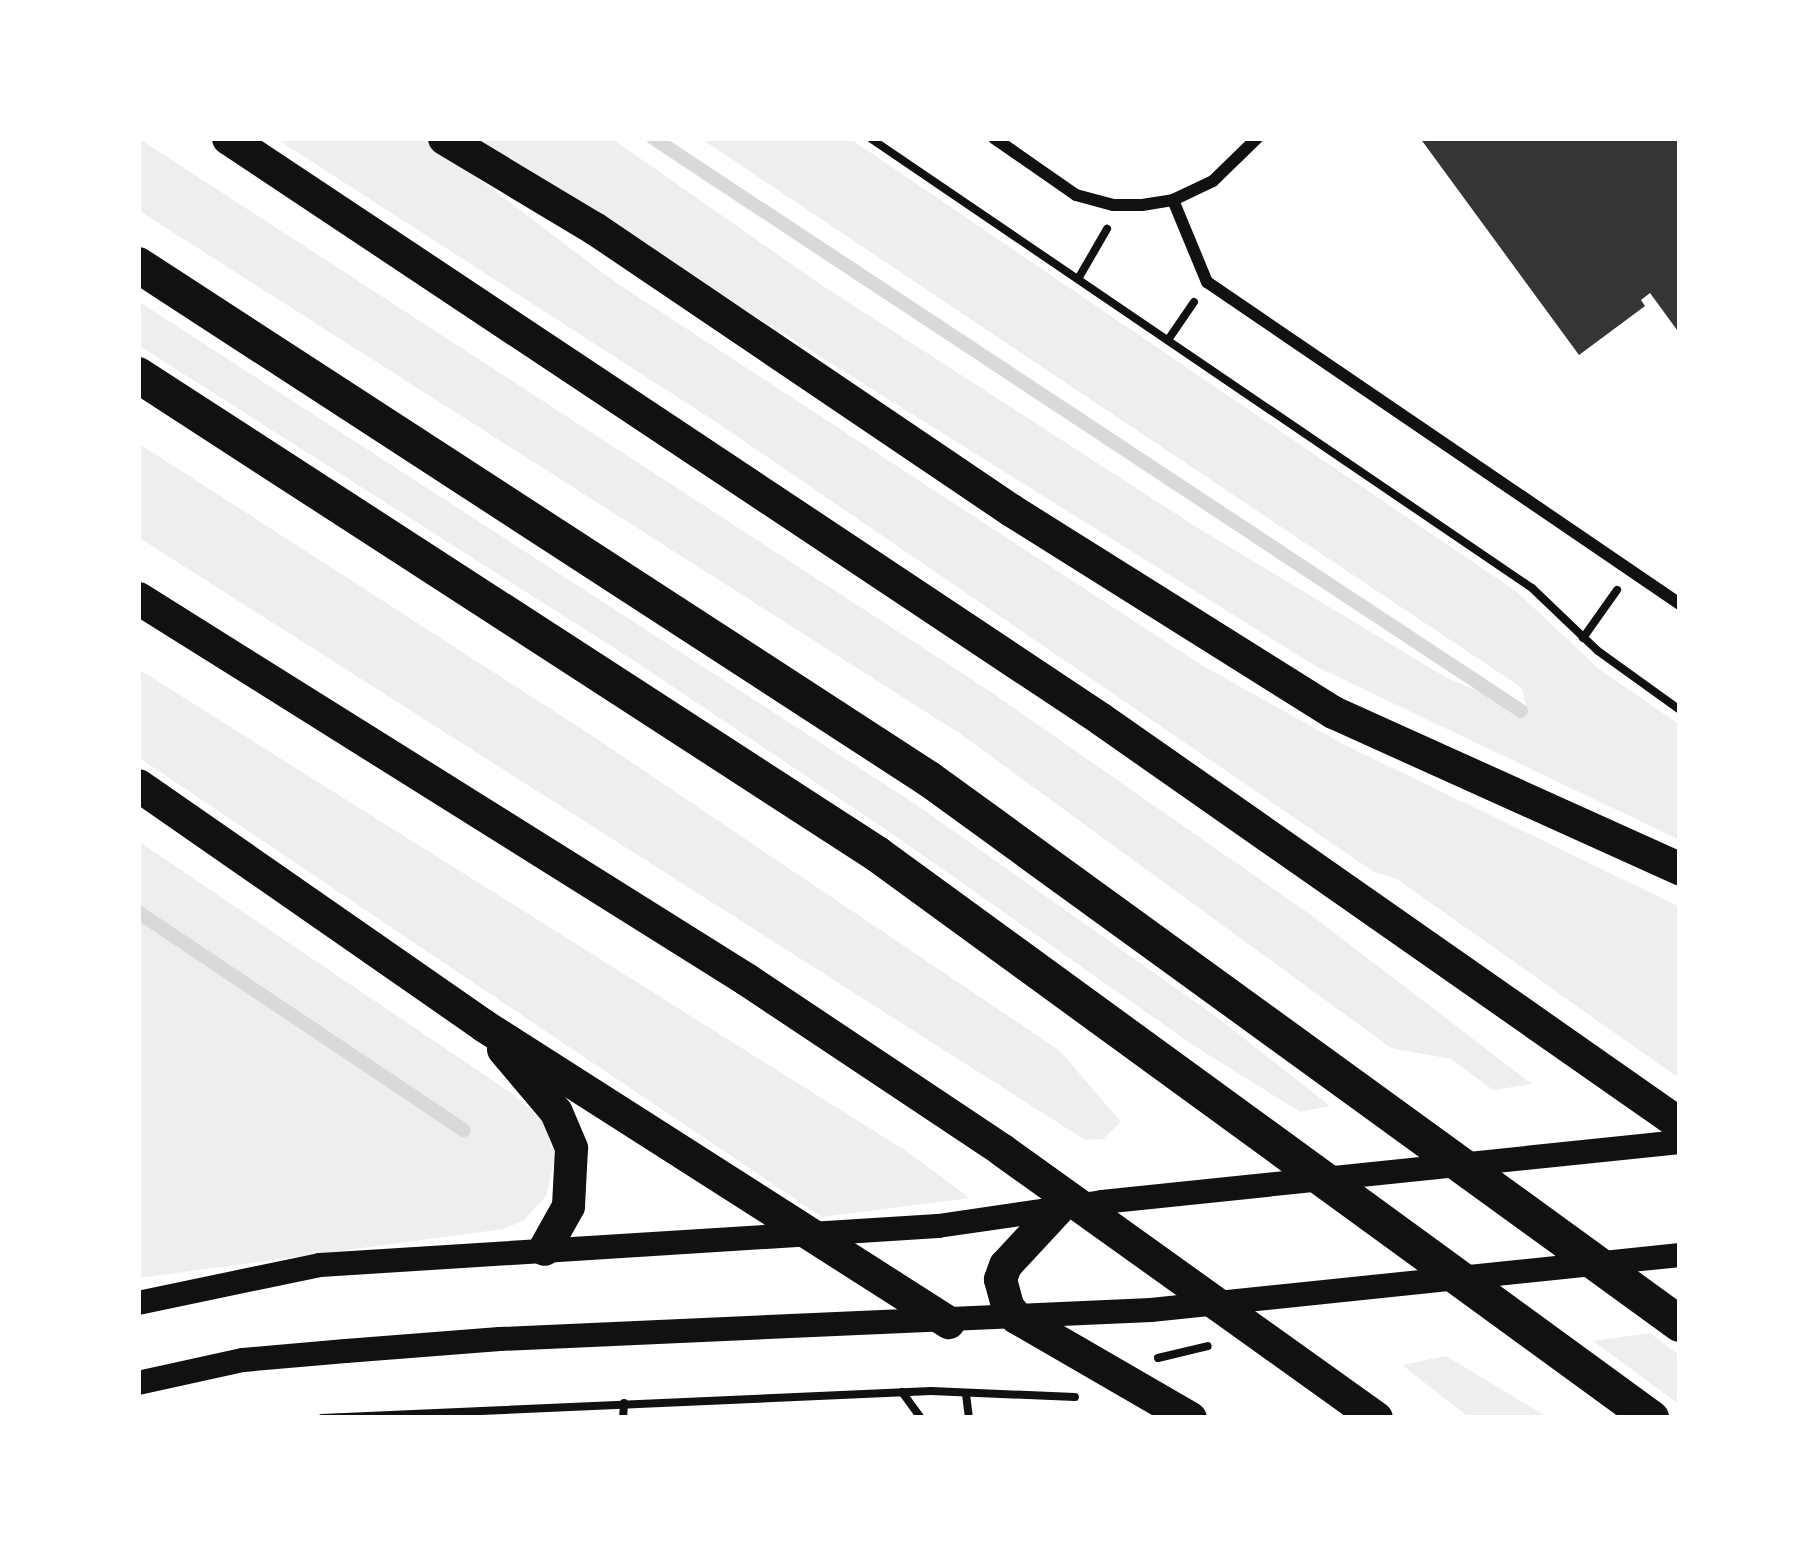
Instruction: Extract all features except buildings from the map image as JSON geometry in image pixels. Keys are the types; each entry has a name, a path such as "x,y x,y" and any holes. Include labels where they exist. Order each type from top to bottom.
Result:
{"highway":[{"path":"228,138 1101,718 1680,1124"},
{"path":"444,138 595,228 1011,510 1314,700 1680,869"},
{"path":"138,265 929,779 1679,1324"},
{"path":"138,375 878,854 1651,1418"},
{"path":"138,598 494,817 1002,1150 1376,1418"},
{"path":"138,785 483,1025 948,1322"},
{"path":"483,1025 556,1112 571,1148 568,1206 544,1249"},
{"path":"1057,1209 1005,1265 1003,1294 1016,1317 1190,1418"}],"main road":[{"path":"138,1303 320,1265 813,1237 1680,1142"},
{"path":"138,1383 243,1360 478,1340 1151,1310 1680,1255"}],"street":[{"path":"994,138 1076,195 1113,206 1173,200 1227,171 1257,138"},
{"path":"1173,200 1207,282 1680,604"}],"path":[{"path":"870,138 1532,589 1583,638 1680,710"},
{"path":"1078,279 1104,240 1113,206"},
{"path":"1168,340 1207,282"},
{"path":"1583,638 1631,570"},
{"path":"902,1392 921,1418"},
{"path":"966,1394 969,1418"},
{"path":"322,1418 624,1403 623,1418"}],"shaded area":[{"path":"138,138 988,690 1311,915 1532,1084 1493,1090 1451,1059 1391,1048 962,735 138,210"},
{"path":"275,138 425,138 615,282 1203,666 1347,746 1680,907 1680,1079 1397,879 1374,872 716,422"},
{"path":"470,138 611,138 817,282 1198,528 1447,678 1527,711 1522,688 700,138 849,138 1517,592 1599,669 1680,725 1680,840 1317,667"},
{"path":"138,301 915,804 1218,1018 1330,1106 1300,1112 1193,1045 894,835 630,658 138,345"},
{"path":"138,443 588,733 1060,1051 1121,1122 1103,1139 1085,1140 138,537"},
{"path":"138,669 906,1151 970,1198 822,1217 138,757"},
{"path":"138,841 514,1095 544,1122 555,1158 546,1196 524,1220 504,1229 138,1278"},
{"path":"1650,1333 1680,1356 1680,1405 1593,1341"},
{"path":"1446,1356 1549,1418 1470,1418 1402,1365"}],"waterway":[{"path":"653,138 1521,711"},
{"path":"138,912 464,1130"}]}
